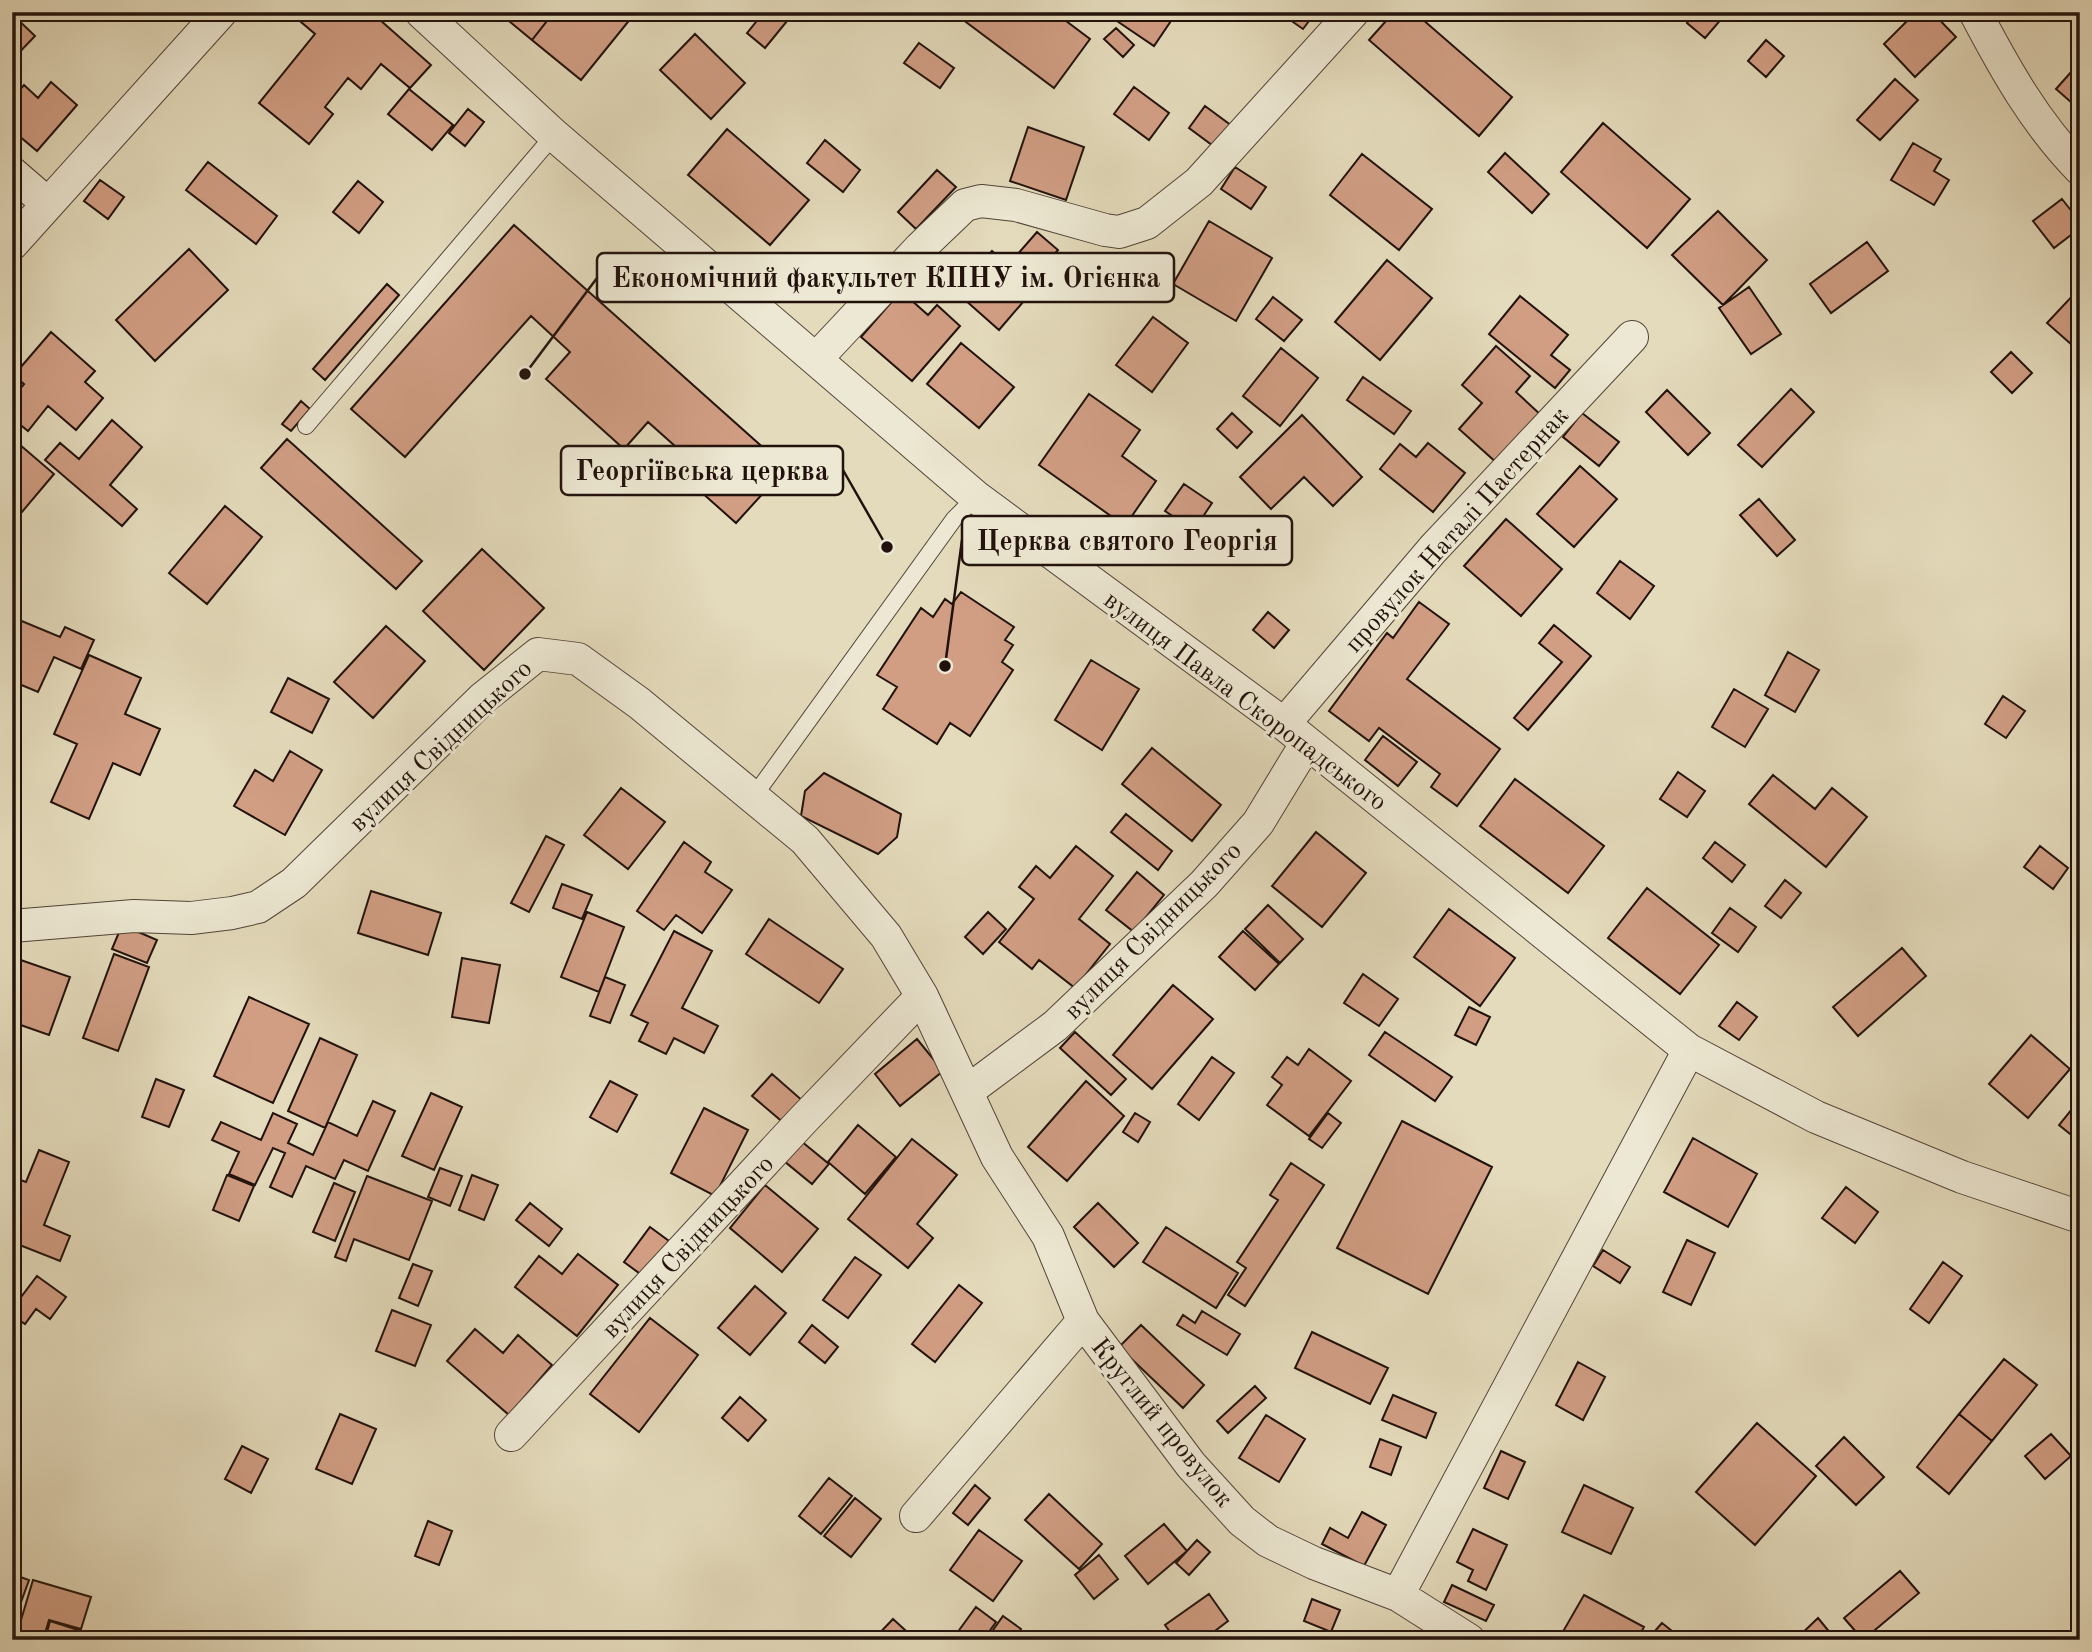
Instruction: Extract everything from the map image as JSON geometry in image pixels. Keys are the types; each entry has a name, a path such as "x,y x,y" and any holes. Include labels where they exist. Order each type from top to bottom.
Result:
{"street":[{"path":"12,244 221,12"},
{"name":"вулиця Павла Скоропадського","path":"421,12 554,135 976,497 1295,734 1689,1051 1816,1117 1962,1177 2080,1217"},
{"path":"816,359 965,205 981,201 1016,205 1119,232 1147,223 1199,182 1353,12"},
{"path":"1975,12 2002,63 2034,113 2080,169"},
{"path":"12,173 48,204"},
{"name":"провулок Наталі Пастернак","path":"1295,734 1433,550 1632,337"},
{"name":"вулиця Свідницького","path":"12,926 100,918 191,918 258,907 294,883 483,698 538,654 578,659 639,703 805,840 847,886 886,936 922,996 969,1090 997,1157 1048,1236 1083,1321"},
{"name":"вулиця Свідницького","path":"969,1090 1055,1026 1204,884 1258,823 1295,734"},
{"name":"вулиця Свідницького","path":"511,1435 802,1121 922,996"},
{"path":"1398,1595 1689,1051"},
{"name":"Круглий провулок","path":"916,1516 1083,1321 1191,1465 1242,1521 1268,1541 1314,1563 1398,1595 1469,1640"}],"lane":[{"path":"306,426 554,135"},
{"path":"754,796 954,519 976,497"}],"building":[{"path":"297,12 371,12 431,65 410,88 381,64 361,89 348,78 325,107 333,114 309,144 259,103 315,34 294,16"},
{"path":"498,12 554,12 532,40"},
{"path":"554,12 636,12 581,80 532,40"},
{"path":"764,12 792,15 765,48 747,33"},
{"path":"967,12 1054,12 1090,39 1054,88 962,19"},
{"path":"1118,12 1177,12 1154,46 1114,19"},
{"path":"1285,12 1306,12 1312,17 1303,29 1283,15"},
{"path":"1394,12 1414,12 1512,97 1479,136 1369,40"},
{"path":"1695,12 1719,12 1724,16 1705,38 1687,23"},
{"path":"1916,12 1932,12 1956,37 1915,77 1884,44"},
{"path":"12,14 35,36 12,60"},
{"path":"1116,28 1134,45 1123,57 1104,39"},
{"path":"695,34 745,83 711,119 660,70"},
{"path":"1766,40 1784,56 1766,77 1748,61"},
{"path":"919,43 954,68 940,88 904,63"},
{"path":"2080,62 2080,110 2056,89"},
{"path":"1895,79 1918,100 1880,140 1857,120"},
{"path":"51,82 77,105 37,151 12,130 12,100 24,85 38,98"},
{"path":"1134,87 1169,113 1149,140 1114,114"},
{"path":"409,89 453,125 432,150 388,114"},
{"path":"1205,106 1232,126 1216,148 1189,128"},
{"path":"468,109 484,122 465,146 449,133"},
{"path":"1603,123 1690,199 1647,248 1561,172"},
{"path":"1028,127 1084,147 1066,200 1010,181"},
{"path":"727,129 809,200 770,245 688,175"},
{"path":"825,140 860,170 843,192 807,163"},
{"path":"1913,143 1941,159 1934,171 1949,180 1934,205 1891,180"},
{"path":"1505,153 1549,194 1532,213 1488,172"},
{"path":"1362,154 1432,209 1399,250 1330,195"},
{"path":"208,162 277,216 256,244 186,190"},
{"path":"1235,167 1266,187 1251,209 1221,189"},
{"path":"937,170 956,187 916,229 898,212"},
{"path":"100,180 124,197 108,219 84,201"},
{"path":"358,181 383,202 359,233 333,212"},
{"path":"2062,199 2080,222 2080,228 2054,248 2033,221"},
{"path":"1718,211 1767,260 1723,305 1672,255"},
{"path":"1209,221 1272,258 1236,321 1173,284"},
{"path":"514,225 786,468 736,523 691,483 703,471 648,422 624,449 546,379 570,352 531,316 405,457 351,409"},
{"path":"1037,232 1058,250 1037,274 1016,256"},
{"path":"1867,242 1888,271 1831,313 1810,284"},
{"path":"189,249 228,290 155,361 116,320"},
{"path":"992,251 1035,288 999,330 956,292"},
{"path":"1387,260 1432,298 1380,360 1335,322"},
{"path":"387,284 399,295 325,380 313,369"},
{"path":"1749,287 1781,334 1751,354 1719,308"},
{"path":"901,291 928,315 937,305 960,326 912,381 861,337"},
{"path":"2075,293 2080,297 2080,352 2047,323"},
{"path":"1520,296 1568,335 1551,355 1570,370 1555,388 1489,334"},
{"path":"1273,297 1302,320 1284,341 1256,319"},
{"path":"1153,317 1188,343 1152,392 1116,365"},
{"path":"51,332 95,371 85,382 103,398 76,430 48,406 28,431 12,418 12,399 24,384 14,375"},
{"path":"961,343 1014,387 979,428 927,384"},
{"path":"1496,346 1530,376 1516,392 1542,416 1498,464 1459,429 1482,403 1462,385"},
{"path":"1281,348 1318,378 1280,426 1243,396"},
{"path":"2011,352 2032,373 2012,393 1991,372"},
{"path":"1363,377 1411,411 1394,434 1347,400"},
{"path":"1791,389 1814,412 1762,467 1738,445"},
{"path":"1667,390 1710,433 1688,455 1646,412"},
{"path":"1089,394 1140,430 1122,456 1156,481 1125,526 1039,465"},
{"path":"301,401 310,409 291,431 282,424"},
{"path":"1232,413 1252,432 1237,448 1217,429"},
{"path":"1582,413 1619,442 1599,466 1563,437"},
{"path":"1302,415 1362,477 1333,506 1304,477 1271,509 1240,477"},
{"path":"112,420 142,447 110,485 137,509 122,526 45,460 60,443 79,459"},
{"path":"12,438 54,474 16,519 12,515"},
{"path":"287,439 422,561 396,589 261,468"},
{"path":"1428,443 1465,473 1433,512 1380,469 1400,444 1416,457"},
{"path":"1580,466 1617,499 1574,547 1537,514"},
{"path":"1184,484 1212,503 1194,530 1165,511"},
{"path":"1759,499 1795,540 1777,556 1740,515"},
{"path":"225,506 262,537 207,604 169,573"},
{"path":"1506,519 1562,569 1521,616 1464,566"},
{"path":"482,549 544,608 484,670 423,611"},
{"path":"1620,561 1654,586 1630,619 1597,593"},
{"path":"961,592 1014,627 1005,640 1013,645 1002,662 1013,670 970,736 950,723 937,744 883,709 897,687 877,675 921,608 933,617 945,599 952,604"},
{"path":"1419,602 1449,624 1407,679 1500,749 1457,806 1431,787 1440,774 1379,728 1369,741 1329,711 1387,633 1393,638"},
{"path":"1268,612 1289,630 1274,648 1253,630"},
{"path":"12,617 60,637 65,627 94,640 81,669 54,657 38,692 12,681"},
{"path":"1554,625 1591,656 1528,730 1514,718 1562,662 1539,643"},
{"path":"386,626 425,661 373,718 334,682"},
{"path":"1788,652 1819,670 1795,712 1765,695"},
{"path":"89,655 141,678 125,714 160,729 140,775 113,763 89,819 51,802 77,744 54,734"},
{"path":"1091,660 1139,689 1102,750 1055,720"},
{"path":"288,678 329,699 312,733 271,712"},
{"path":"1734,689 1768,709 1745,747 1712,727"},
{"path":"2003,696 2025,711 2006,738 1985,724"},
{"path":"1383,736 1417,762 1398,786 1365,760"},
{"path":"1152,748 1221,805 1192,841 1122,784"},
{"path":"290,751 322,770 285,835 234,806 255,770 273,781"},
{"path":"1678,772 1705,791 1687,817 1660,799"},
{"path":"824,773 901,814 897,837 878,854 801,816 805,791"},
{"path":"1773,775 1815,809 1832,788 1867,817 1826,867 1749,804"},
{"path":"1515,779 1604,846 1568,893 1480,826"},
{"path":"621,788 665,822 628,869 584,835"},
{"path":"1126,814 1172,851 1158,870 1111,832"},
{"path":"1316,832 1366,873 1322,927 1272,886"},
{"path":"546,836 564,845 529,912 511,903"},
{"path":"684,842 711,862 705,872 732,890 702,933 676,915 664,930 637,911"},
{"path":"1715,842 1745,865 1732,882 1703,858"},
{"path":"1076,846 1113,876 1079,919 1110,944 1075,988 1039,960 1032,969 999,942 1034,899 1019,887 1036,866 1050,878"},
{"path":"2040,846 2068,868 2053,889 2024,867"},
{"path":"1137,872 1164,895 1134,932 1106,910"},
{"path":"16,875 20,901 12,902 12,876"},
{"path":"1785,880 1801,893 1781,918 1765,906"},
{"path":"562,884 592,895 582,919 553,908"},
{"path":"1647,888 1719,945 1680,994 1608,938"},
{"path":"371,891 441,913 428,955 358,933"},
{"path":"1268,905 1303,939 1280,963 1245,929"},
{"path":"1730,908 1756,927 1738,952 1712,933"},
{"path":"1449,909 1515,958 1480,1006 1414,957"},
{"path":"587,912 624,927 599,992 561,977"},
{"path":"988,912 1006,929 983,954 965,937"},
{"path":"769,919 843,969 819,1003 746,954"},
{"path":"122,925 157,940 147,963 112,949"},
{"path":"674,931 712,951 682,1008 718,1026 704,1053 674,1038 666,1054 639,1041 648,1023 631,1015"},
{"path":"1243,931 1279,964 1255,990 1219,957"},
{"path":"1902,948 1926,976 1858,1036 1833,1007"},
{"path":"114,954 149,967 118,1051 83,1038"},
{"path":"12,957 70,977 49,1035 12,1022"},
{"path":"462,958 500,965 489,1023 452,1017"},
{"path":"1363,974 1398,999 1379,1026 1344,1003"},
{"path":"605,977 625,985 610,1023 590,1016"},
{"path":"1173,985 1213,1019 1152,1089 1113,1055"},
{"path":"249,997 309,1024 273,1103 214,1076"},
{"path":"1737,1002 1757,1017 1739,1040 1719,1026"},
{"path":"1469,1007 1490,1017 1476,1045 1455,1035"},
{"path":"1075,1032 1126,1079 1111,1095 1060,1048"},
{"path":"1385,1032 1452,1077 1435,1101 1369,1055"},
{"path":"2031,1035 2070,1069 2028,1118 1989,1084"},
{"path":"320,1038 357,1055 325,1128 288,1111"},
{"path":"917,1039 943,1071 900,1106 875,1074"},
{"path":"1309,1049 1351,1081 1309,1136 1267,1105 1282,1085 1272,1077 1287,1057 1298,1065"},
{"path":"1212,1057 1234,1073 1199,1120 1178,1104"},
{"path":"772,1074 804,1102 785,1124 752,1096"},
{"path":"156,1079 184,1090 169,1127 142,1117"},
{"path":"610,1081 637,1095 617,1132 590,1117"},
{"path":"1086,1081 1124,1116 1067,1181 1028,1147"},
{"path":"431,1093 462,1107 434,1170 402,1156"},
{"path":"2080,1099 2080,1142 2059,1125"},
{"path":"373,1101 395,1111 368,1171 344,1160 335,1179 306,1166 292,1197 270,1187 285,1153 273,1148 255,1185 229,1174 239,1152 212,1140 221,1122 261,1140 273,1113 297,1124 288,1143 313,1155 328,1122 357,1136"},
{"path":"704,1108 748,1130 715,1196 671,1173"},
{"path":"1135,1113 1150,1122 1138,1142 1123,1132"},
{"path":"1328,1113 1341,1123 1322,1148 1309,1139"},
{"path":"1402,1121 1492,1167 1428,1294 1337,1248"},
{"path":"858,1125 896,1157 865,1194 828,1162"},
{"path":"1693,1138 1757,1174 1728,1227 1664,1192"},
{"path":"912,1139 957,1175 917,1224 933,1238 908,1268 848,1219"},
{"path":"801,1141 829,1164 812,1184 784,1161"},
{"path":"39,1150 69,1162 44,1225 70,1236 60,1261 12,1242 12,1177 26,1182"},
{"path":"1291,1163 1324,1185 1245,1306 1228,1295 1246,1268 1237,1262 1278,1200 1270,1195"},
{"path":"440,1168 462,1176 450,1206 428,1197"},
{"path":"227,1175 254,1186 239,1221 213,1210"},
{"path":"472,1175 498,1185 484,1220 459,1210"},
{"path":"367,1176 432,1201 409,1260 354,1239 346,1261 335,1257"},
{"path":"334,1183 355,1192 335,1241 313,1232"},
{"path":"765,1185 818,1229 782,1272 730,1228"},
{"path":"1846,1187 1878,1212 1855,1243 1822,1218"},
{"path":"530,1203 562,1229 549,1246 516,1220"},
{"path":"1098,1203 1138,1243 1114,1267 1074,1227"},
{"path":"650,1227 669,1241 643,1276 624,1262"},
{"path":"1166,1227 1238,1273 1216,1308 1143,1262"},
{"path":"1687,1240 1715,1253 1691,1305 1663,1292"},
{"path":"1603,1250 1630,1267 1620,1283 1593,1266"},
{"path":"578,1254 618,1285 577,1336 515,1287 539,1256 562,1274"},
{"path":"855,1257 881,1275 848,1318 823,1300"},
{"path":"1943,1262 1962,1276 1929,1323 1910,1309"},
{"path":"413,1264 432,1271 418,1306 399,1298"},
{"path":"37,1276 66,1297 50,1319 36,1309 25,1324 12,1315 12,1309"},
{"path":"959,1285 982,1303 935,1362 912,1344"},
{"path":"755,1286 786,1313 750,1355 718,1328"},
{"path":"392,1310 431,1325 415,1366 376,1351"},
{"path":"1202,1311 1240,1334 1227,1355 1177,1325 1183,1315 1195,1323"},
{"path":"650,1318 698,1355 639,1432 590,1394"},
{"path":"812,1325 838,1347 825,1363 799,1342"},
{"path":"1141,1325 1204,1385 1183,1408 1119,1347"},
{"path":"475,1329 503,1353 518,1335 552,1365 509,1415 447,1361"},
{"path":"1312,1332 1388,1368 1370,1404 1295,1368"},
{"path":"2004,1359 2037,1385 1992,1441 1959,1414"},
{"path":"1578,1362 1605,1377 1583,1420 1556,1405"},
{"path":"1255,1386 1266,1398 1228,1433 1217,1421"},
{"path":"1393,1395 1436,1413 1426,1438 1382,1420"},
{"path":"740,1397 766,1420 748,1441 722,1418"},
{"path":"340,1414 376,1429 352,1484 316,1469"},
{"path":"1959,1414 1992,1441 1949,1494 1917,1467"},
{"path":"1266,1415 1305,1439 1279,1482 1239,1458"},
{"path":"1757,1423 1816,1476 1755,1545 1696,1492"},
{"path":"2051,1434 2071,1456 2045,1479 2025,1456"},
{"path":"1844,1437 1884,1477 1856,1505 1816,1466"},
{"path":"1380,1439 1401,1447 1391,1475 1370,1467"},
{"path":"242,1446 268,1459 251,1493 225,1479"},
{"path":"1501,1451 1525,1462 1508,1499 1484,1488"},
{"path":"829,1478 852,1496 821,1534 799,1516"},
{"path":"975,1485 990,1498 968,1525 953,1513"},
{"path":"1584,1485 1633,1508 1611,1554 1562,1532"},
{"path":"1049,1494 1102,1544 1079,1569 1025,1520"},
{"path":"855,1498 881,1519 851,1557 824,1536"},
{"path":"1362,1512 1386,1525 1364,1566 1322,1544 1330,1528 1348,1538"},
{"path":"428,1521 452,1531 439,1565 415,1556"},
{"path":"1164,1524 1187,1551 1148,1584 1125,1556"},
{"path":"1473,1529 1507,1545 1486,1590 1468,1581 1473,1570 1457,1562"},
{"path":"979,1530 1022,1561 993,1601 950,1570"},
{"path":"1197,1540 1210,1552 1189,1575 1176,1563"},
{"path":"1099,1555 1118,1579 1094,1599 1075,1575"},
{"path":"1900,1571 1919,1593 1863,1640 1844,1618"},
{"path":"12,1574 29,1580 16,1616 12,1615"},
{"path":"33,1580 91,1597 81,1629 49,1620 43,1640 15,1640"},
{"path":"1452,1585 1494,1605 1486,1621 1444,1602"},
{"path":"1209,1594 1228,1621 1203,1640 1176,1640 1165,1625"},
{"path":"1584,1595 1644,1627 1637,1640 1570,1640 1561,1635"},
{"path":"1312,1599 1340,1610 1331,1632 1304,1621"},
{"path":"976,1607 996,1622 983,1640 966,1640 957,1633"},
{"path":"1003,1616 1021,1629 1014,1640 986,1640"},
{"path":"1818,1618 1836,1640 1795,1640"},
{"path":"893,1619 916,1640 873,1640"},
{"path":"50,1621 100,1637 99,1640 45,1640"},
{"path":"1662,1623 1677,1635 1674,1640 1647,1640"},
{"path":"1555,1632 1561,1635 1570,1640 1551,1640"},
{"path":"1102,1633 1108,1640 1094,1640"}],"place":[{"name":"Економічний факультет КПНУ ім. Огієнка","path":"525,374"},
{"name":"Георгіївська церква","path":"887,547"},
{"name":"Церква святого Георгія","path":"945,666"}]}
